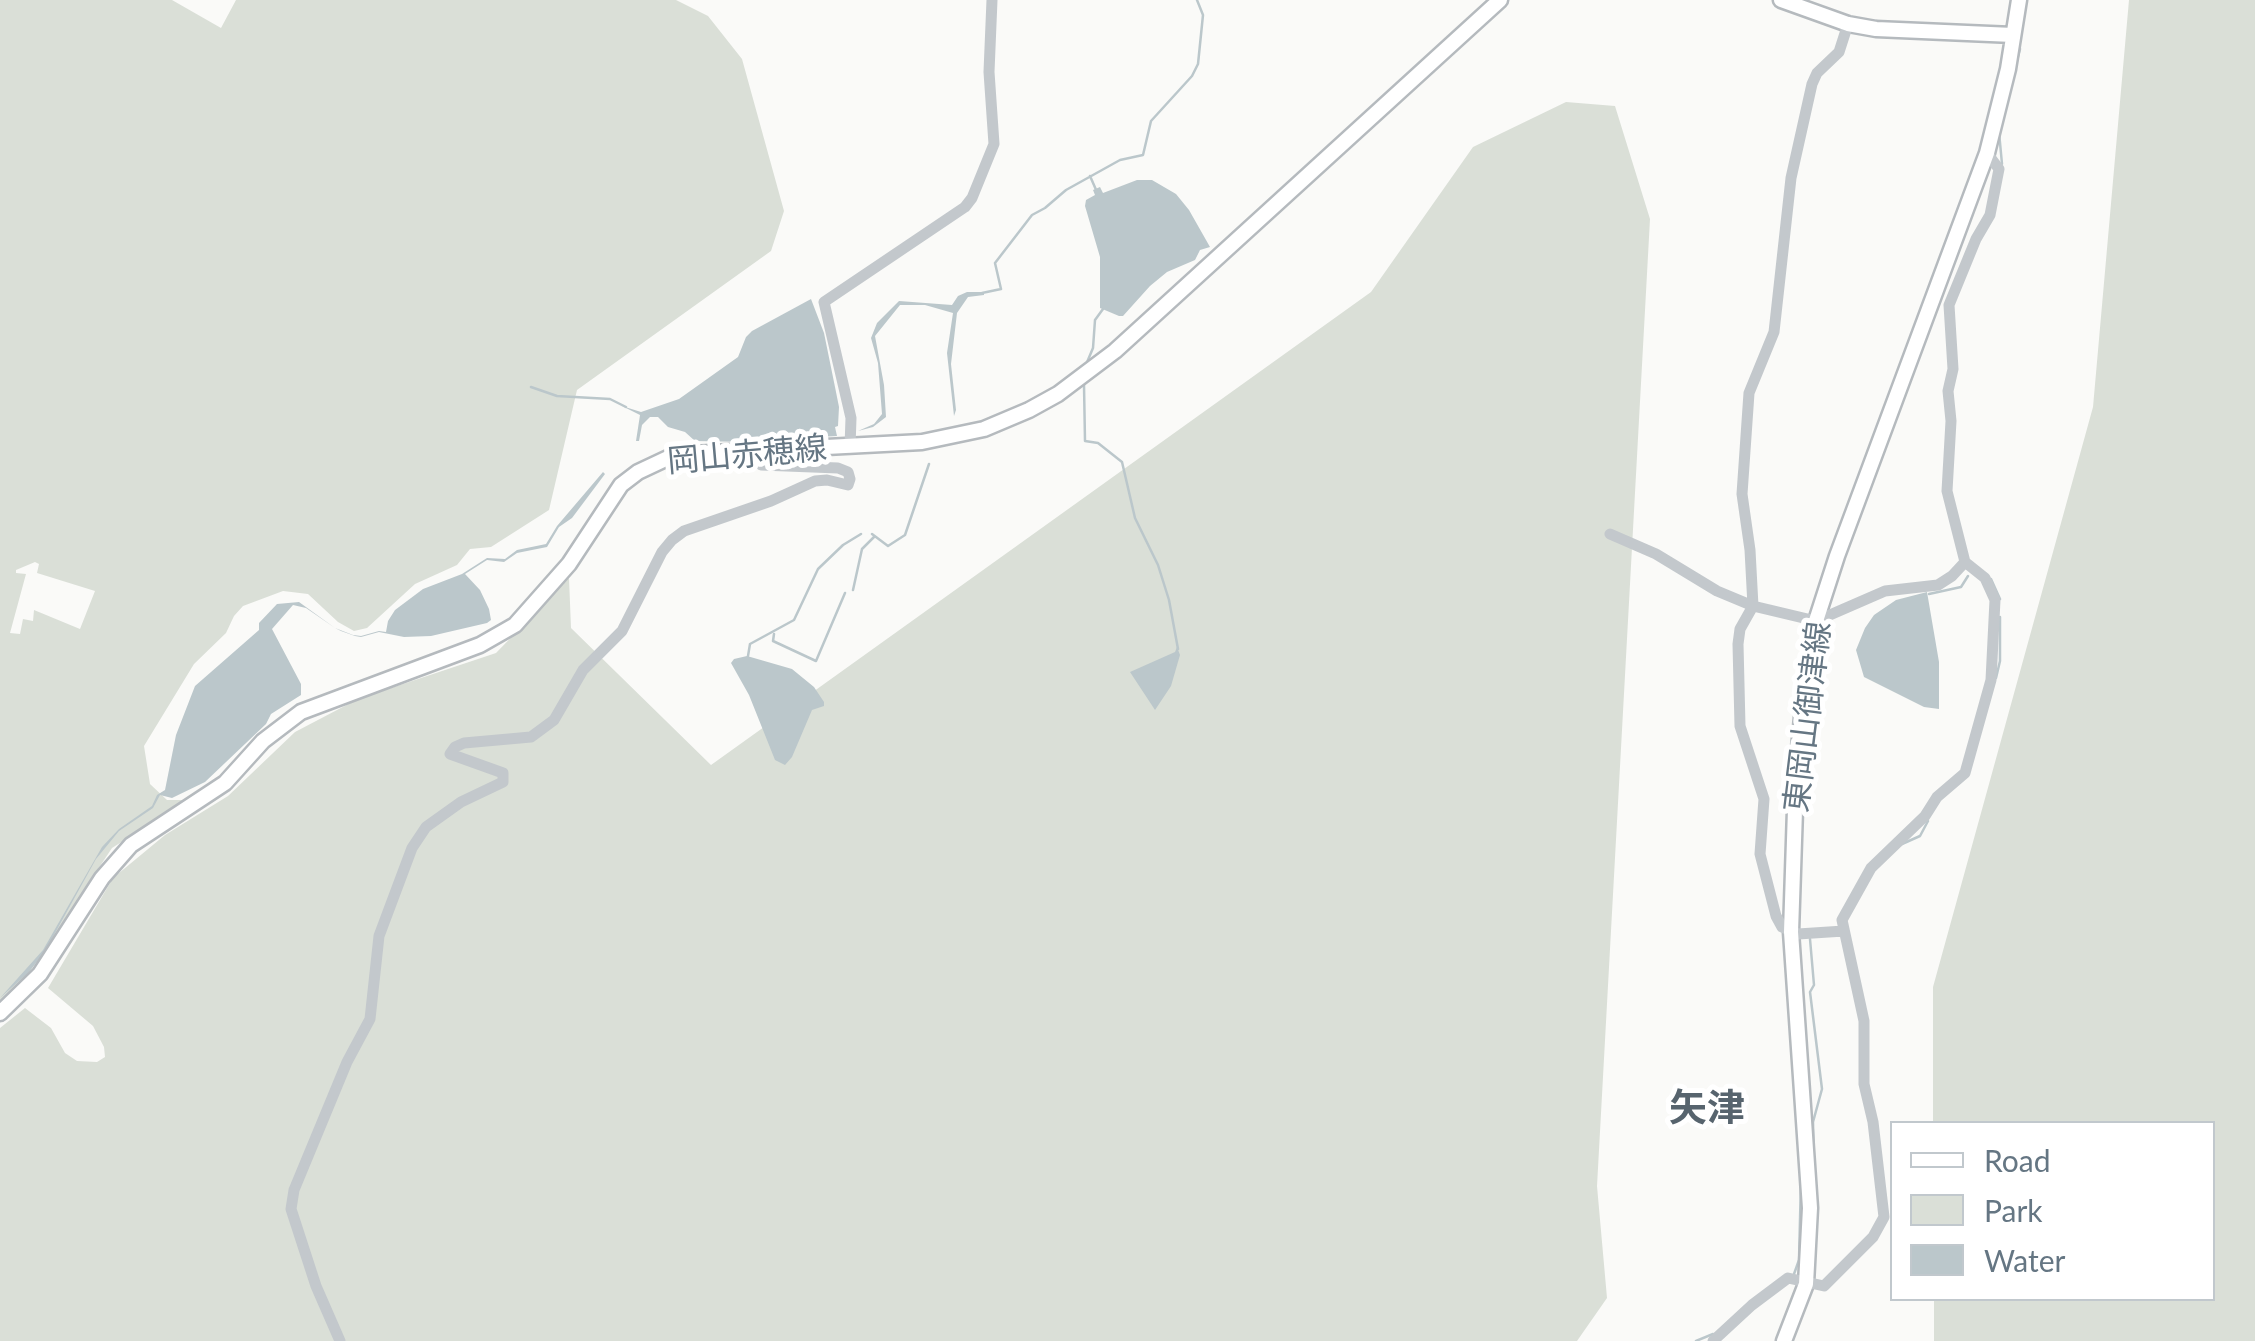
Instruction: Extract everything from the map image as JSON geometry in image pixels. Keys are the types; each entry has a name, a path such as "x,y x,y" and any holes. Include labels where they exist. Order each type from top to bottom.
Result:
{"main road":[{"name":"岡山赤穂線","path":"0,1013 52,959 113,862 150,831 186,812 225,783 282,725 325,701 480,645 515,625 569,564 621,485 654,462 692,454 922,442 984,428 1029,410 1058,394 1115,351 1500,0"},
{"path":"1782,0 1848,24 1876,29 2014,35"},
{"name":"東岡山御津線","path":"1784,1341 1806,1284 1810,1208 1791,932 1796,779 1804,686 1816,620 1987,153 2019,0"}],"street":[{"path":"850,447 851,418 824,302 965,208 972,198 994,144 989,72 992,0"},
{"path":"1843,926 1810,934 1791,932 1782,928 1776,916 1760,854 1764,799 1740,726 1740,629 1753,606 1742,494 1749,393 1774,332 1792,178 1812,84 1839,52 1848,24"},
{"path":"1713,1341 1788,1278 1824,1286 1873,1237 1885,1211 1864,1084 1864,1021 1843,926 1872,868 1959,780 1968,766 1993,667 1995,600 1985,578 1965,562 1947,491 1948,391 1953,369 1948,316 1952,296 1990,215 1999,169 1987,153"},
{"path":"340,1341 316,1286 292,1208 294,1190 347,1062 370,1019 379,936 412,848 426,826 461,802 503,782 502,773 450,754 464,743 540,734 554,720 583,670 622,631 672,540 814,481 848,485 850,479 848,472 838,468 762,464 752,453"},
{"path":"1610,534 1656,554 1717,592 1753,606 1816,620 1885,591 1938,585 1965,562"}],"green space":[{"path":"0,0 172,0 221,28 236,0 676,0 708,16 742,59 784,211 771,251 577,390 549,510 491,547 470,549 457,565 415,584 367,628 354,631 338,622 308,594 283,591 243,606 226,633 194,664 144,746 150,784 167,800 187,800 112,848 17,991 0,1003","holes":["39,564 37,573 95,591 80,629 34,610 33,621 23,619 20,634 10,633 26,574 16,570"]},
{"path":"2129,0 2255,0 2255,1341 1934,1341 1934,1301 2215,1301 2215,1121 1933,1121 1933,987 2093,407"},
{"path":"1566,102 1615,106 1650,219 1597,1186 1607,1298 1577,1341 0,1341 0,1028 25,1008 51,1028 65,1053 77,1061 97,1062 105,1057 93,1026 48,988 113,878 165,835 228,796 295,732 358,699 496,653 569,578 571,628 711,765 1371,292 1473,147"}],"water":[{"path":"1137,180 1152,180 1176,194 1210,247 1200,250 1195,260 1167,272 1119,316 1100,308 1100,257 1085,206 1086,200 1095,195 1093,190 1100,187 1103,193"},
{"path":"967,292 984,295 968,297 957,313 951,364 954,416 947,353 953,313 925,305 900,305 875,336 886,417 873,427 858,431 874,424 882,414 878,363 871,338 877,323 899,301 952,305"},
{"path":"811,299 824,333 839,407 837,436 819,437 818,431 748,442 695,441 658,417 650,417 636,441 640,415 622,406 641,412 679,399 738,357 752,331"},
{"path":"605,474 572,518 559,527 547,547 517,553 504,562 487,560 465,574 480,590 489,609 491,620 487,623 431,636 404,637 379,632 361,637 355,636 335,628 361,636 379,631 386,632 395,610 423,589 462,574 487,558 505,559 517,550 546,544 557,526"},
{"path":"1927,592 1939,662 1939,709 1924,707 1864,677 1856,650 1874,615 1896,600"},
{"path":"299,602 335,628 306,608 293,605 272,629 301,684 301,695 271,714 266,724 205,782 172,798 160,795 153,808 119,831 96,859 44,953 0,998 43,950 102,847 119,829 152,806 157,795 165,790 176,735 195,686 259,630 259,623 277,604"},
{"path":"1177,647 1180,655 1171,686 1155,710 1130,672 1175,652"},
{"path":"747,656 792,669 814,687 824,702 824,706 812,710 785,765 775,760 749,695 731,663"}],"waterway":[{"path":"982,293 1001,289 995,263 1032,215 1066,190 1120,160 1143,155 1151,121 1192,76 1198,64 1203,15 1197,0"},
{"path":"2008,96 2020,49"},
{"path":"1999,132 2002,164"},
{"path":"1090,176 1097,192"},
{"path":"1085,367 1093,348 1095,320 1103,309"},
{"path":"1084,385 1085,441 1098,443 1122,462 1135,518 1158,565 1169,600 1178,649"},
{"path":"531,387 557,396 610,399 626,407"},
{"path":"872,534 888,546 905,535 929,464"},
{"path":"748,656 750,644 794,620 818,569 861,534"},
{"path":"853,590 862,549 874,537"},
{"path":"1929,594 1961,587 1968,576"},
{"path":"1991,579 2000,599"},
{"path":"774,634 773,641 816,661 845,593"},
{"path":"1996,678 2000,617"},
{"path":"1902,844 1920,836 1928,821"},
{"path":"1810,939 1814,985 1810,992 1822,1089 1813,1122 1814,1167"},
{"path":"1794,1274 1799,1260 1801,1180"},
{"path":"1696,1341 1713,1334"}],"district":[{"name":"矢津","path":"1707,1109"}]}
